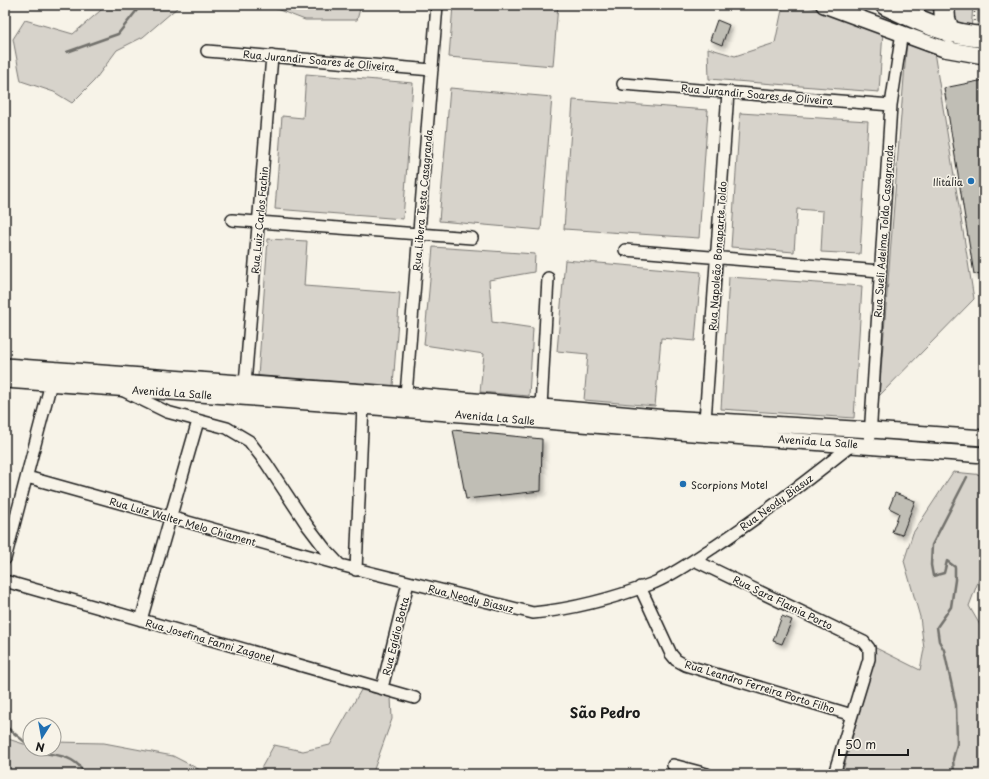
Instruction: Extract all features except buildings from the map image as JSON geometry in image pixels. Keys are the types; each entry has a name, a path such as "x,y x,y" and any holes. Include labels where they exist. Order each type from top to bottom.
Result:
{"highway":[{"path":"886,5 928,25 950,33 979,30"},
{"path":"944,5 945,18 950,33"}],"main road":[{"path":"824,5 902,32 944,49 984,56"},
{"name":"Avenida La Salle","path":"5,366 117,380 363,406 541,407 666,424 705,421 984,438"},
{"name":"Avenida La Salle","path":"5,380 51,384 117,380 245,384 406,395 459,407 666,424 853,444 984,455"}],"street":[{"name":"Rua Libera Testa Casagranda","path":"406,395 438,5"},
{"name":"Rua Sueli Adelma Toldo Casagranda","path":"870,445 891,105 902,32"},
{"name":"Rua Jurandir Soares de Oliveira","path":"207,51 432,70"},
{"name":"Rua Luiz Carlos Fachin","path":"245,384 272,56"},
{"name":"Rua Jurandir Soares de Oliveira","path":"624,84 891,105"},
{"name":"Rua Napoleão Bonaparte Toldo","path":"705,421 728,92"},
{"path":"232,220 472,238"},
{"path":"625,250 880,271"},
{"path":"541,407 548,278"},
{"name":"Rua Neody Biasuz","path":"117,380 167,412 198,422 227,428 249,442 266,462 310,530 340,565 533,613 565,610 598,602 652,584 694,560 759,516 853,444"},
{"path":"5,559 51,384"},
{"path":"356,570 363,406"},
{"path":"141,620 169,518 198,422"},
{"name":"Rua Luiz Walter Melo Chiament","path":"27,477 340,565"},
{"name":"Rua Sara Flamia Porto","path":"694,560 864,642 869,648 869,659 852,715"},
{"name":"Rua Josefina Fanni Zagonel","path":"5,581 415,698"},
{"name":"Rua Egídio Botta","path":"382,688 408,583"},
{"name":"Rua Leandro Ferreira Porto Filho","path":"640,587 671,654 676,660 685,665 852,715"},
{"path":"834,774 852,715"},
{"path":"673,764 707,774"}],"path":[{"path":"975,5 979,30"}],"shaded area":[{"path":"107,5 185,5 178,7 143,37 117,50 94,81 72,103 54,92 21,81 13,39 25,20 73,34"},
{"path":"266,5 361,5 357,20 305,20"},
{"path":"453,5 558,5 553,66 449,57"},
{"path":"783,5 804,5 883,31 879,92 709,79 708,48 735,56 775,43"},
{"path":"904,5 934,5 937,20"},
{"path":"949,5 973,5 971,31 958,26"},
{"path":"978,5 984,5 984,32 977,31"},
{"path":"907,39 934,52 974,299 879,396"},
{"path":"306,74 413,83 403,219 275,209 282,116 303,118"},
{"path":"450,88 552,97 541,230 439,221"},
{"path":"573,100 708,110 699,238 564,229"},
{"path":"740,113 868,121 860,254 821,252 823,211 797,209 794,252 731,247"},
{"path":"268,239 307,241 304,286 400,293 393,386 258,376"},
{"path":"433,247 535,254 534,272 489,280 492,322 533,328 529,396 480,392 484,354 424,345"},
{"path":"565,260 701,272 695,341 661,338 655,406 584,400 588,354 557,351"},
{"path":"729,277 862,286 854,418 721,409"},
{"path":"953,472 984,475 984,566 969,606 984,632 984,774 842,774 876,653 874,647 920,670 924,649 920,617 904,561 913,533"},
{"path":"361,690 391,697 392,719 373,772 382,774 253,774 259,772 274,745 303,751 330,745"},
{"path":"5,738 22,743 22,757 62,757 62,742 104,743 173,756 208,774 5,774"}],"waterway":[{"path":"67,52 118,34 141,5"},
{"path":"954,774 953,759 957,744 956,705 944,650 939,641 937,627 951,607 955,580 955,567 947,561 944,573 933,576 931,565 932,545 967,477"},
{"path":"5,726 22,740"},
{"path":"62,756 76,763 85,774"}],"place":[{"name":"Ilitália","path":"971,181"},
{"name":"Scorpions Motel","path":"683,484"}],"district":[{"name":"São Pedro","path":"605,712"}]}
